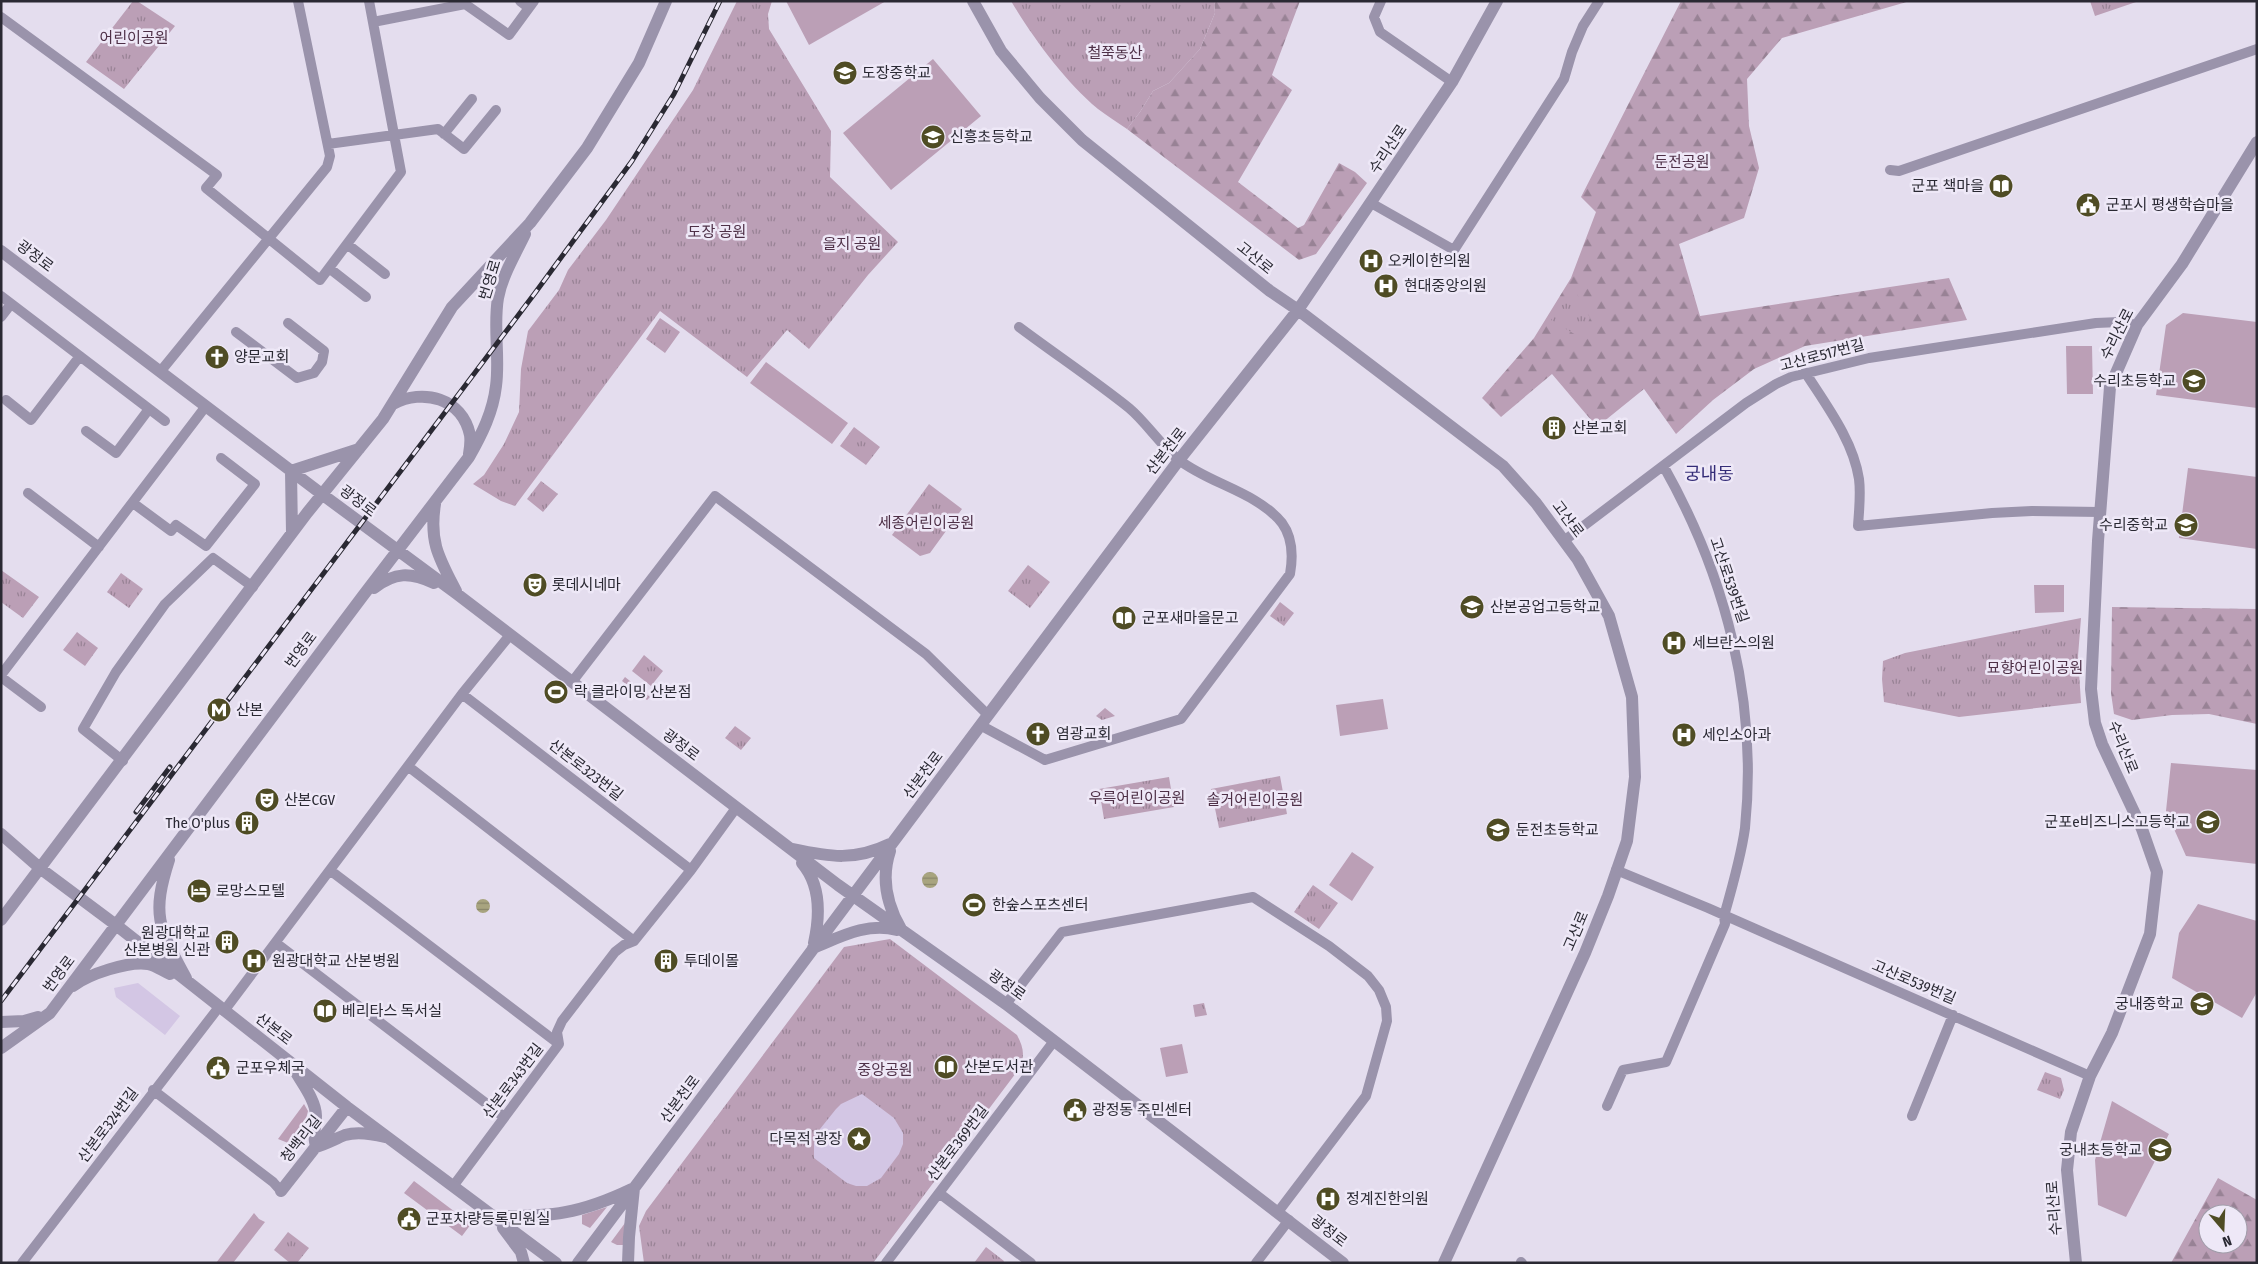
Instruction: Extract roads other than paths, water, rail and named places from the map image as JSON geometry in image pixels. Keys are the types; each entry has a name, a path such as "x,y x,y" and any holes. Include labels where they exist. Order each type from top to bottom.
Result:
{"street":[{"path":"160,372 327,167 330,156 328,144 298,1"},
{"path":"1,17 217,175 206,188 320,280 402,172 369,1"},
{"path":"373,22 468,2 509,35 532,5 520,1"},
{"name":"번영로","path":"2,919 123,761 292,533 359,449 392,404 452,307 530,223 588,148 639,63 666,1"},
{"name":"고산로","path":"973,1 1001,52 1040,98 1082,140 1270,291 1298,310 1503,466 1536,503 1565,540 1609,616 1632,697 1635,745 1634,785 1627,841 1608,896 1585,953 1444,1263"},
{"path":"1380,1 1374,17 1380,32 1452,82"},
{"name":"수리산로","path":"1298,310 1452,82 1497,1"},
{"path":"1371,203 1454,250 1564,79 1583,26 1599,1"},
{"path":"1890,170 1899,171 2257,49"},
{"path":"444,134 472,99"},
{"path":"328,144 438,129 464,149 496,110"},
{"name":"수리산로","path":"2076,1263 2067,1170 2071,1132 2090,1076 2112,1033 2150,934 2157,872 2142,829 2102,744 2095,723 2091,689 2100,512 2110,387 2137,325 2182,264 2257,142"},
{"name":"번영로","path":"1,1048 50,1013 469,456 485,428 496,385 498,297 506,274 530,223"},
{"path":"347,244 385,274"},
{"name":"광정로","path":"1,251 322,495 457,594 790,849 1006,1004 1343,1263"},
{"path":"329,268 366,297"},
{"path":"1,296 165,421"},
{"path":"1,317 11,304"},
{"name":"산본천로","path":"578,1263 1179,460 1298,310"},
{"path":"236,332 298,378 314,373 322,362 324,351 288,322"},
{"name":"고산로517번길","path":"1565,540 1664,467 1746,403 1776,384 1805,372 1878,356 2076,326 2120,322 2137,325"},
{"path":"980,725 1045,760 1181,719 1290,574 1292,548 1284,526 1269,511 1179,460 1130,409 1019,327"},
{"path":"6,400 31,420 80,356"},
{"path":"1805,372 1835,420 1851,453 1859,480 1858,526 2000,513 2100,512"},
{"path":"392,404 402,399 426,396 440,398 453,406 467,425 471,436 469,456"},
{"path":"41,708 1,676 206,406"},
{"path":"86,431 116,453 149,409"},
{"path":"292,533 291,471 359,449"},
{"path":"133,503 171,531 176,524 206,546 255,484 221,458"},
{"name":"고산로539번길","path":"1664,467 1683,501 1717,581 1731,630 1741,683 1747,741 1744,828 1724,916"},
{"path":"28,493 98,547"},
{"path":"572,682 715,496 926,654 988,715"},
{"path":"436,502 432,526 434,544 457,594"},
{"path":"123,761 83,730 116,672 159,612 213,558 253,587"},
{"path":"362,597 386,579 406,574 422,578 457,594"},
{"path":"221,1009 276,943 462,694 510,635"},
{"name":"산본로323번길","path":"462,694 691,870"},
{"path":"409,767 634,941"},
{"name":"산본로343번길","path":"454,1185 559,1044 557,1032 562,1021 614,952 634,941 691,870 736,808"},
{"name":"산본로","path":"1,834 41,869 116,925 347,1107 556,1263"},
{"path":"790,849 842,857 872,853 892,842"},
{"path":"892,842 886,863 885,881 894,916 902,931"},
{"path":"790,849 810,871 817,894 819,923 813,948"},
{"path":"172,851 160,888 158,911 163,936 188,982"},
{"name":"고산로539번길","path":"1616,870 2090,1076"},
{"path":"331,871 559,1044"},
{"path":"1006,1004 1062,932 1252,897 1329,946 1368,976 1380,990 1386,1007 1388,1021 1366,1096 1278,1212"},
{"path":"1,901 2,919"},
{"path":"1607,1106 1623,1070 1666,1062 1725,924 1724,916"},
{"path":"813,948 859,930 885,927 902,931"},
{"path":"276,943 504,1117"},
{"path":"66,991 80,981 97,974 133,965 148,964 188,982"},
{"name":"산본로324번길","path":"22,1263 154,1090 221,1009"},
{"path":"1,1022 24,1021 50,1013"},
{"path":"1912,1116 1953,1015"},
{"name":"산본로369번길","path":"886,1263 1054,1041"},
{"path":"290,1062 314,1105 316,1115 313,1133 316,1147 334,1142 346,1134 367,1133 389,1138"},
{"path":"154,1090 273,1182 281,1192"},
{"name":"청백리길","path":"281,1192 347,1107"},
{"path":"494,1216 533,1217 571,1213 602,1203 634,1188"},
{"path":"628,1263 634,1188"},
{"path":"939,1193 1031,1263"},
{"path":"494,1216 521,1252 524,1263"},
{"path":"1256,1263 1289,1220"}],"railway":[{"path":"1,1001 535,293 632,161 674,94 720,1"},
{"path":"136,812 170,767"}],"place":[{"name":"도장중학교","path":"845,73"},
{"name":"신흥초등학교","path":"933,137"},
{"name":"군포 책마을","path":"2001,186"},
{"name":"군포시 평생학습마을","path":"2088,205"},
{"name":"오케이한의원","path":"1371,261"},
{"name":"현대중앙의원","path":"1386,286"},
{"name":"양문교회","path":"217,357"},
{"name":"수리초등학교","path":"2194,381"},
{"name":"산본교회","path":"1554,428"},
{"name":"수리중학교","path":"2186,525"},
{"name":"롯데시네마","path":"535,585"},
{"name":"산본공업고등학교","path":"1472,607"},
{"name":"군포새마을문고","path":"1124,618"},
{"name":"세브란스의원","path":"1674,643"},
{"name":"락 클라이밍 산본점","path":"556,692"},
{"name":"산본","path":"219,710"},
{"name":"염광교회","path":"1038,734"},
{"name":"세인소아과","path":"1684,735"},
{"name":"산본CGV","path":"267,800"},
{"name":"군포e비즈니스고등학교","path":"2208,822"},
{"name":"The O'plus","path":"247,823"},
{"name":"둔전초등학교","path":"1498,830"},
{"name":"로망스모텔","path":"199,891"},
{"name":"한숲스포츠센터","path":"974,905"},
{"name":"원광대학교 산본병원 신관","path":"227,942"},
{"name":"원광대학교 산본병원","path":"254,961"},
{"name":"투데이몰","path":"666,961"},
{"name":"궁내중학교","path":"2202,1004"},
{"name":"베리타스 독서실","path":"325,1011"},
{"name":"산본도서관","path":"946,1067"},
{"name":"군포우체국","path":"218,1068"},
{"name":"광정동 주민센터","path":"1075,1110"},
{"name":"다목적 광장","path":"859,1139"},
{"name":"궁내초등학교","path":"2160,1150"},
{"name":"정계진한의원","path":"1328,1199"},
{"name":"군포차량등록민원실","path":"409,1219"}],"district":[{"name":"궁내동","path":"1709,474"}],"park label":[{"name":"어린이공원","path":"134,38"},
{"name":"철쭉동산","path":"1115,53"},
{"name":"둔전공원","path":"1682,162"},
{"name":"도장 공원","path":"717,232"},
{"name":"을지 공원","path":"852,244"},
{"name":"세종어린이공원","path":"926,523"},
{"name":"묘향어린이공원","path":"2035,668"},
{"name":"우륵어린이공원","path":"1137,798"},
{"name":"솔거어린이공원","path":"1255,800"},
{"name":"중앙공원","path":"885,1070"}]}
